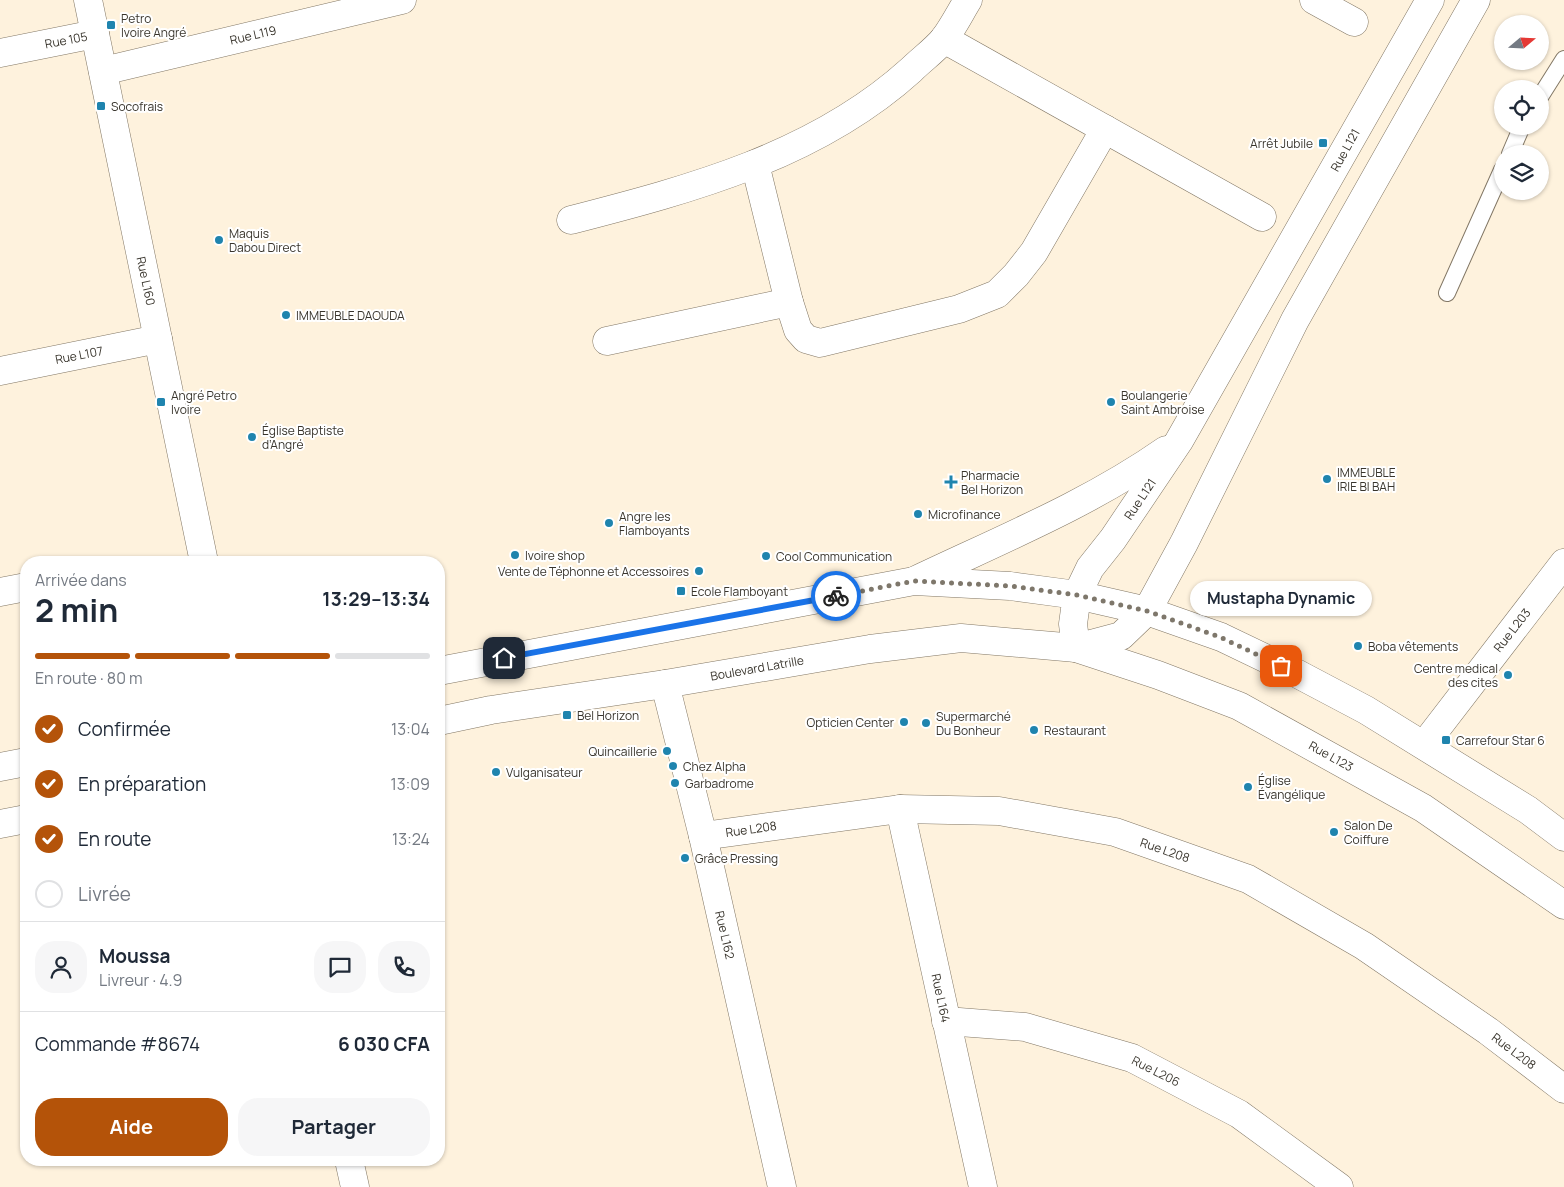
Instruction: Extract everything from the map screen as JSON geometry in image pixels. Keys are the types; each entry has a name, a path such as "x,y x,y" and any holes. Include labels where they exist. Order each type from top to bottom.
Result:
{"street":[{"name":"Rue L160","path":"88,0 203,556"},
{"name":"Rue L119","path":"103,71 402,0"},
{"path":"571,220 677,192 755,164 833,127 889,89 944,39 968,0"},
{"path":"1314,0 1354,22"},
{"name":"Rue L121","path":"1076,648 1073,624 1077,595 1090,568 1113,539 1179,441 1430,0"},
{"path":"1076,648 1121,636 1147,611 1184,543 1295,320 1476,0"},
{"name":"Rue 105","path":"0,53 95,34"},
{"path":"944,39 1262,217"},
{"path":"755,164 789,302 798,330 806,339 820,342 959,309 997,294 1016,276 1034,252 1105,129"},
{"path":"607,341 789,302"},
{"name":"Rue L107","path":"0,371 158,339"},
{"path":"914,581 1026,529 1112,485 1179,441"},
{"name":"Rue L203","path":"1424,745 1564,563"},
{"path":"445,670 914,581 1010,586 1077,595 1147,611 1220,637 1296,673 1366,710 1424,745 1528,810 1564,837"},
{"path":"0,592 20,588"},
{"name":"Boulevard Latrille","path":"445,720 491,710 665,684 870,649 961,638 1076,648"},
{"name":"Rue L123","path":"1076,648 1158,675 1248,711 1424,808 1564,905"},
{"name":"Rue L162","path":"665,684 703,836 782,1187"},
{"path":"0,767 20,763"},
{"name":"Rue L208","path":"703,836 900,809 999,811 1114,832 1248,879 1364,946 1488,1031 1564,1089"},
{"name":"Rue L164","path":"900,809 983,1187"},
{"path":"0,824 20,820"},
{"name":"Rue L206","path":"946,1021 1025,1027 1132,1058 1239,1114 1339,1187"},
{"path":"350,1166 355,1187"}],"lane":[{"path":"1549,83 1564,59"},
{"path":"1447,293 1494,188"}],"way so far":[{"path":"836,596 914,581 1010,586 1077,595 1147,611 1220,637 1281,666"}],"place":[{"name":"Petro Ivoire Angré","path":"111,25"},
{"name":"Socofrais","path":"101,106"},
{"name":"Arrêt Jubile","path":"1323,143"},
{"name":"Maquis Dabou Direct","path":"219,240"},
{"name":"IMMEUBLE DAOUDA","path":"286,315"},
{"name":"Angré Petro Ivoire","path":"161,402"},
{"name":"Boulangerie Saint Ambroise","path":"1111,402"},
{"name":"Église Baptiste d’Angré","path":"252,437"},
{"name":"IMMEUBLE IRIE BI BAH","path":"1327,479"},
{"name":"Pharmacie Bel Horizon","path":"951,482"},
{"name":"Microfinance","path":"918,514"},
{"name":"Angre les Flamboyants","path":"609,523"},
{"name":"Ivoire shop","path":"515,555"},
{"name":"Cool Communication","path":"766,556"},
{"name":"Vente de Téphonne et Accessoires","path":"699,571"},
{"name":"Ecole Flamboyant","path":"681,591"},
{"name":"Boba vêtements","path":"1358,646"},
{"name":"Mustapha Dynamic","path":"1281,666"},
{"name":"Centre medical des cites","path":"1508,675"},
{"name":"Bel Horizon","path":"567,715"},
{"name":"Opticien Center","path":"904,722"},
{"name":"Supermarché Du Bonheur","path":"926,723"},
{"name":"Restaurant","path":"1034,730"},
{"name":"Carrefour Star 6","path":"1446,740"},
{"name":"Quincaillerie","path":"667,751"},
{"name":"Chez Alpha","path":"673,766"},
{"name":"Vulganisateur","path":"496,772"},
{"name":"Garbadrome","path":"675,783"},
{"name":"Église Évangélique","path":"1248,787"},
{"name":"Salon De Coiffure","path":"1334,832"},
{"name":"Grâce Pressing","path":"685,858"}],"route":[{"path":"504,658 836,596"}]}
